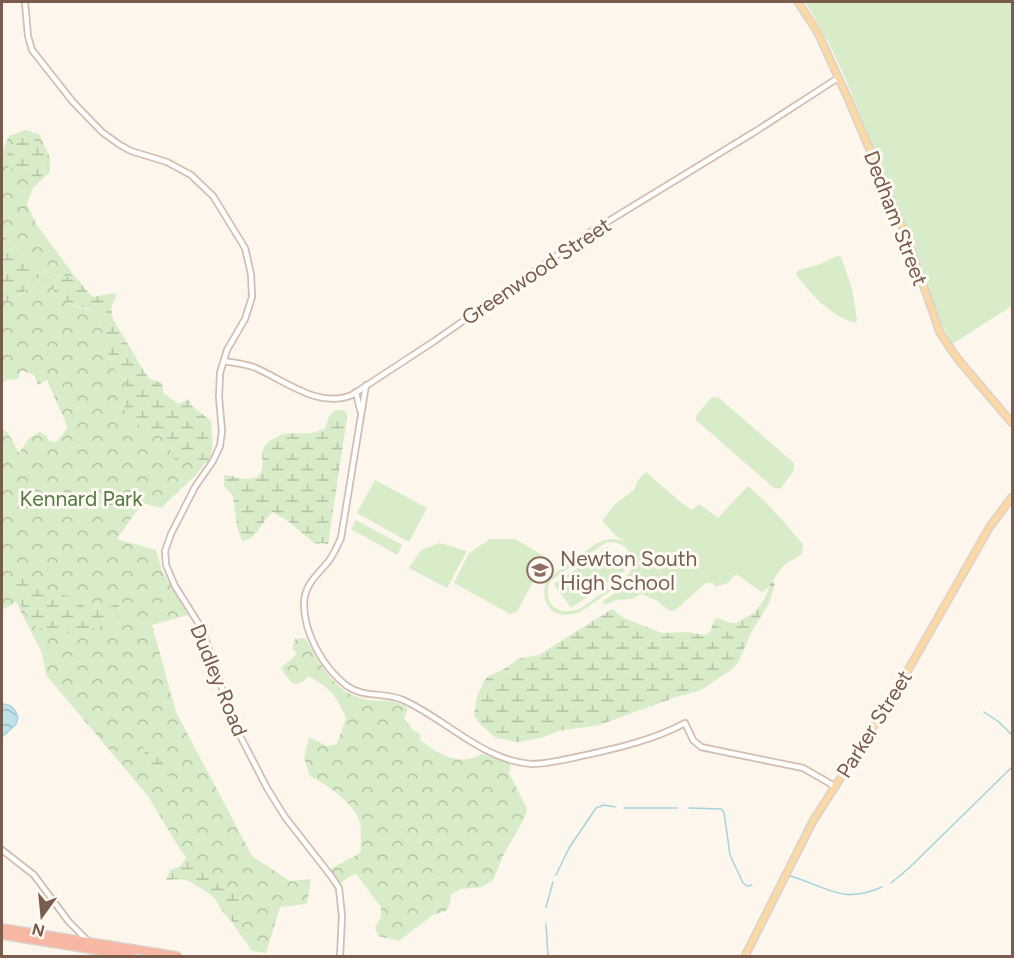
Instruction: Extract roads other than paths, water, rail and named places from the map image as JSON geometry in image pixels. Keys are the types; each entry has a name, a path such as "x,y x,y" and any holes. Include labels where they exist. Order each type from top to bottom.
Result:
{"highway":[{"path":"2,928 177,957"},
{"path":"2,935 132,957"}],"main road":[{"name":"Dedham Street","path":"798,2 817,31 908,241 940,333 957,358 1012,423"},
{"name":"Parker Street","path":"745,957 801,843 895,693 989,528 1012,496"}],"street":[{"name":"Dudley Road","path":"25,2 28,36 35,56 89,119 120,145 167,162 191,175 213,196 241,240 248,257 253,285 252,297 245,319 227,350 219,380 222,431 220,446 213,461 195,487 171,534 165,551 166,565 175,586 203,631 234,724 267,788 285,817 339,888 342,916 340,957"},
{"name":"Greenwood Street","path":"224,361 254,367 319,397 340,398 356,392 434,342 589,233 838,78"},
{"path":"366,385 360,410 341,538 332,556 308,586 303,602 313,642 324,662 337,677 356,691 402,699 491,752 522,763 541,764 589,754 642,740 685,723 693,740 701,747 803,768 834,788"},
{"path":"356,392 360,410"},
{"path":"2,850 34,875 69,922 89,942"},
{"path":"69,922 73,931 72,940"}],"water":[{"path":"2,704 13,708 18,718 16,724 2,737"}],"waterway":[{"path":"984,712 1012,735"},
{"path":"891,883 1012,767"},
{"path":"556,875 569,848 596,808 604,805 615,807"},
{"path":"624,808 677,808"},
{"path":"689,808 721,809 724,812 730,855 743,883 747,886 752,885"},
{"path":"790,876 844,894 868,892 882,887"},
{"path":"546,907 553,882"},
{"path":"546,924 548,956"}],"place":[{"name":"Newton South High School","path":"540,570"}],"park label":[{"name":"Kennard Park","path":"81,498"}]}
